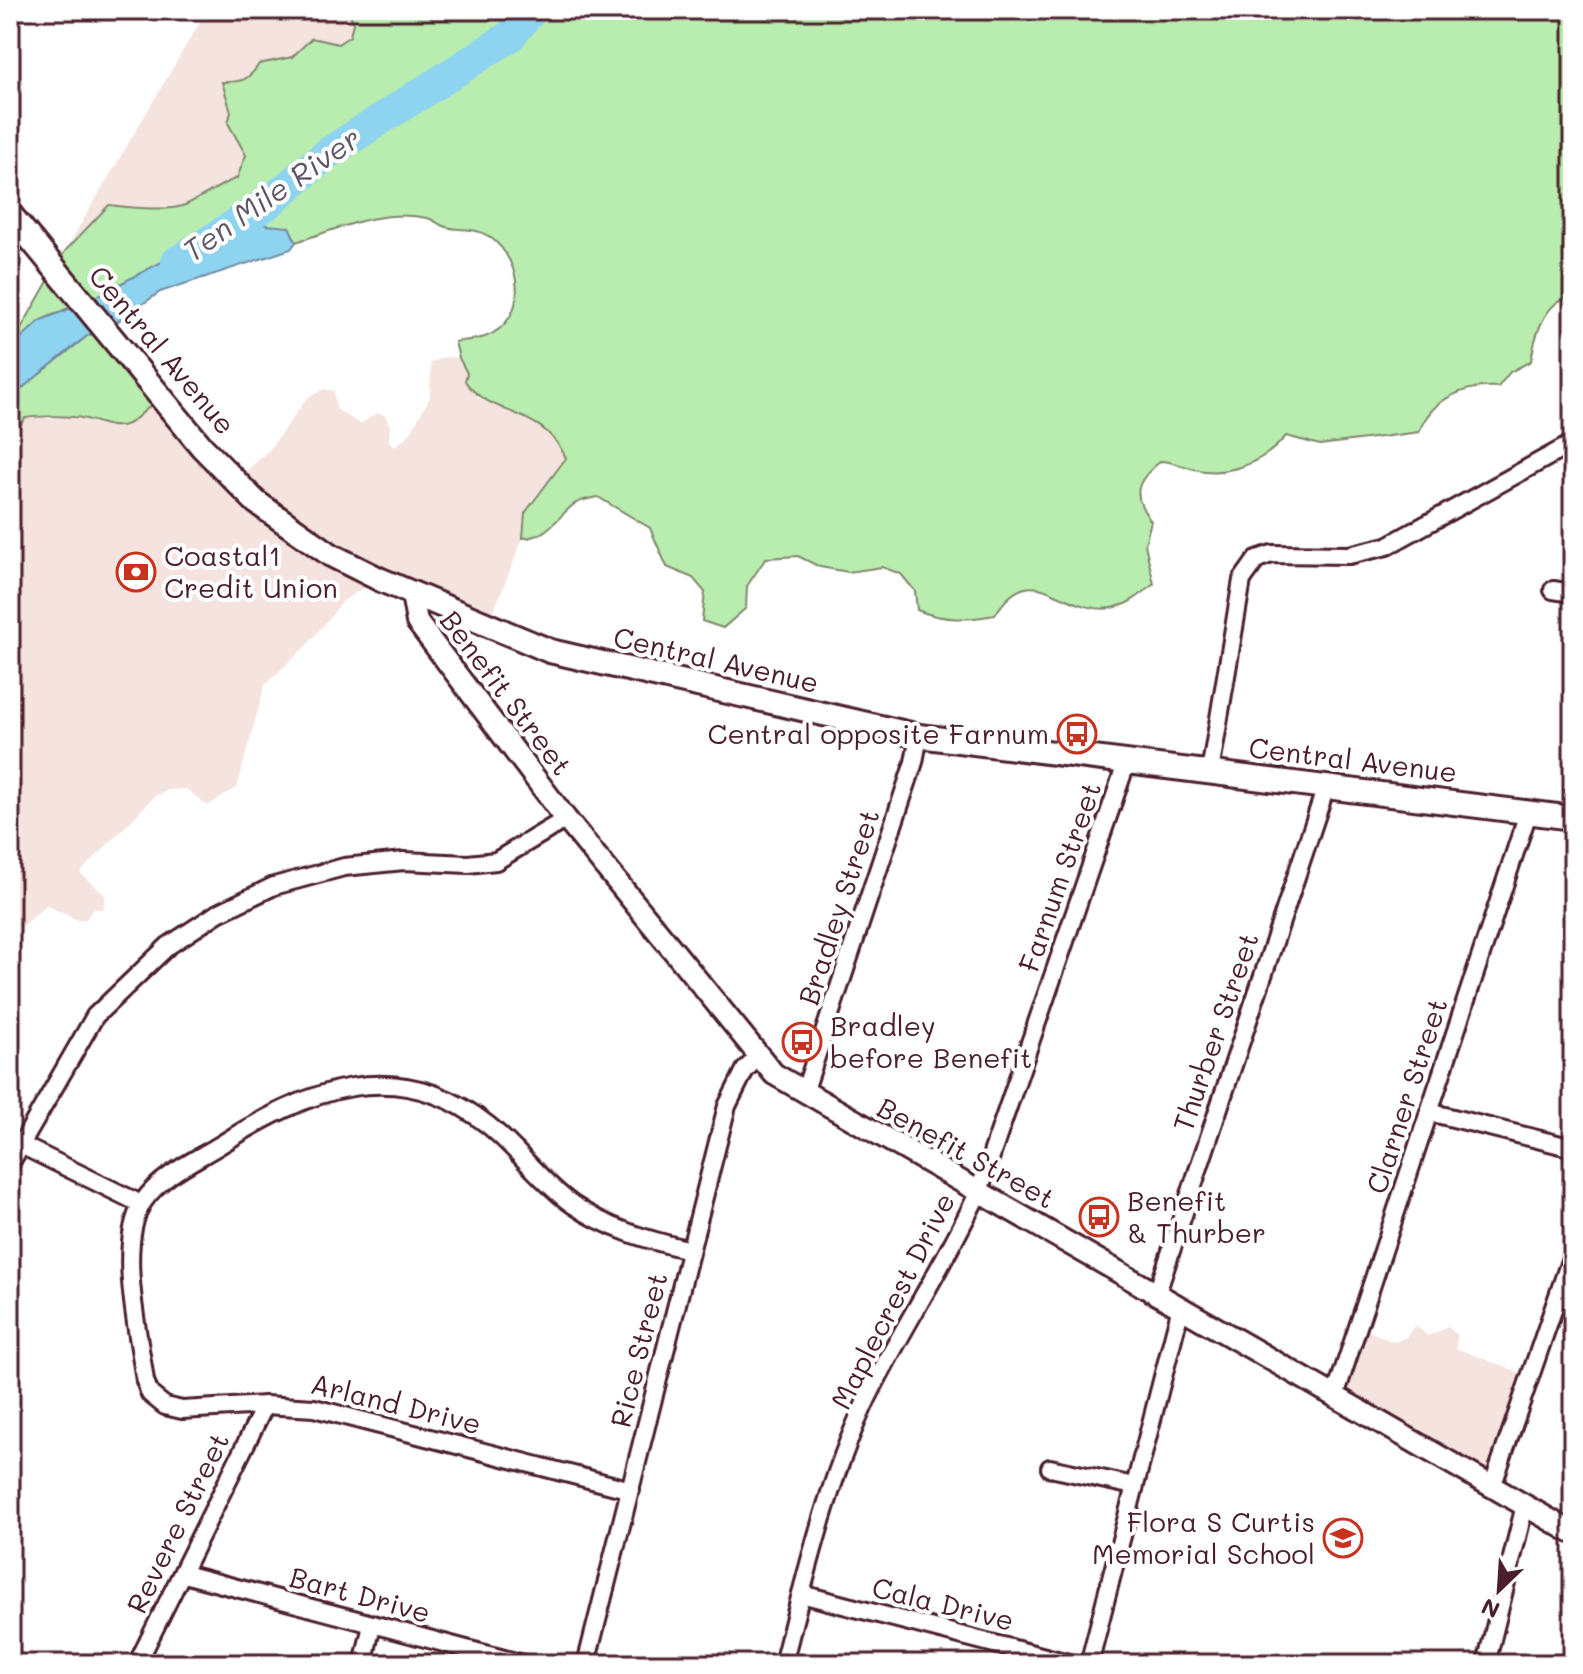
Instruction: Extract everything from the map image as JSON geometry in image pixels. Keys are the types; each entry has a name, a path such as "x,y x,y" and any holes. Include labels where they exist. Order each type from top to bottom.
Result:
{"main road":[{"name":"Central Avenue","path":"10,214 202,447 256,502 331,555 412,594 550,651 919,736 1573,818"}],"street":[{"path":"1210,772 1242,580 1250,565 1272,554 1349,555 1387,546 1573,443"},
{"path":"1553,590 1573,593"},
{"name":"Benefit Street","path":"412,594 417,622 566,819 774,1074 1573,1533"},
{"name":"Bradley Street","path":"804,1093 910,776 919,736"},
{"name":"Farnum Street","path":"979,1191 1127,761"},
{"name":"Thurber Street","path":"1157,1293 1326,787"},
{"name":"Clarner Street","path":"1335,1396 1528,813"},
{"path":"10,1164 95,1016 168,946 218,913 274,886 344,867 404,861 468,864 496,861 566,819"},
{"name":"Rice Street","path":"586,1664 732,1091 758,1057"},
{"path":"21,1145 141,1204 166,1179 296,1101 330,1090 381,1085 428,1093 471,1113 573,1205 630,1235 690,1250"},
{"path":"1429,1112 1573,1148"},
{"name":"Maplecrest Drive","path":"783,1664 833,1489 873,1387 950,1253 979,1191"},
{"name":"Arland Drive","path":"141,1204 130,1251 131,1275 145,1381 150,1394 165,1406 182,1410 265,1405 314,1408 631,1490"},
{"path":"1492,1487 1573,1252"},
{"path":"1089,1664 1181,1307"},
{"name":"Revere Street","path":"137,1664 265,1405"},
{"path":"1050,1468 1134,1486"},
{"path":"1486,1664 1525,1505"},
{"name":"Bart Drive","path":"184,1574 523,1664"},
{"name":"Cala Drive","path":"801,1594 1072,1664"},
{"path":"363,1664 372,1625"}],"shaded area":[{"path":"207,10 349,10 353,23 350,37 337,44 312,38 292,57 259,64 251,78 243,82 222,82 231,112 228,123 246,155 237,178 182,207 166,206 156,210 109,205 65,251"},
{"path":"444,357 461,358 477,398 525,414 560,445 566,458 525,513 523,538 491,618 379,578 343,601 308,644 265,685 237,787 208,806 186,789 169,790 155,796 80,873 106,896 103,909 93,909 86,919 78,920 46,905 10,938 10,432 18,429 25,418 37,415 49,419 76,416 110,427 161,396 240,477 269,450 308,397 325,389 334,391 336,409 360,424 377,413 385,415 390,426 389,442 395,446 409,435 430,397 431,363"},
{"path":"1415,1325 1428,1336 1448,1327 1457,1335 1456,1348 1528,1376 1493,1481 1338,1396 1357,1326 1394,1342 1405,1338"}],"green space":[{"path":"349,10 1573,10 1573,296 1563,299 1548,311 1535,340 1531,361 1510,372 1498,387 1473,389 1450,396 1432,411 1419,432 1320,445 1286,436 1260,458 1228,470 1200,470 1161,461 1146,475 1139,489 1140,503 1151,521 1145,544 1154,584 1121,606 1097,608 1081,605 1037,588 1023,589 1009,597 995,615 946,618 917,610 915,591 901,574 882,567 848,572 820,567 798,556 766,558 747,586 746,608 723,628 702,621 705,592 693,578 667,567 650,528 598,497 575,503 545,531 523,538 525,513 566,458 544,429 488,401 465,381 467,373 455,342 485,337 499,329 509,318 517,290 509,260 501,247 484,234 449,228 429,219 410,216 360,221 296,242 289,227 84,301 41,320 10,348 65,251 109,205 178,207 237,178 246,155 228,123 231,112 222,82 244,79 259,64 292,57 312,38 338,44 350,36 353,23"},
{"path":"108,328 161,396 128,424 121,426 63,416 36,417 25,418 18,429 10,432 10,398 87,336"}],"water":[{"path":"255,224 289,227 296,242 291,249 160,292 108,328 87,336 10,398 10,348 41,320 82,304 188,248"}],"waterway":[{"name":"Ten Mile River","path":"177,262 266,205 328,153 509,37 532,10"}],"place":[{"name":"Coastal1 Credit Union","path":"136,572"},
{"name":"Central opposite Farnum","path":"1077,734"},
{"name":"Bradley before Benefit","path":"802,1042"},
{"name":"Benefit & Thurber","path":"1099,1217"},
{"name":"Flora S Curtis Memorial School","path":"1343,1538"}]}
